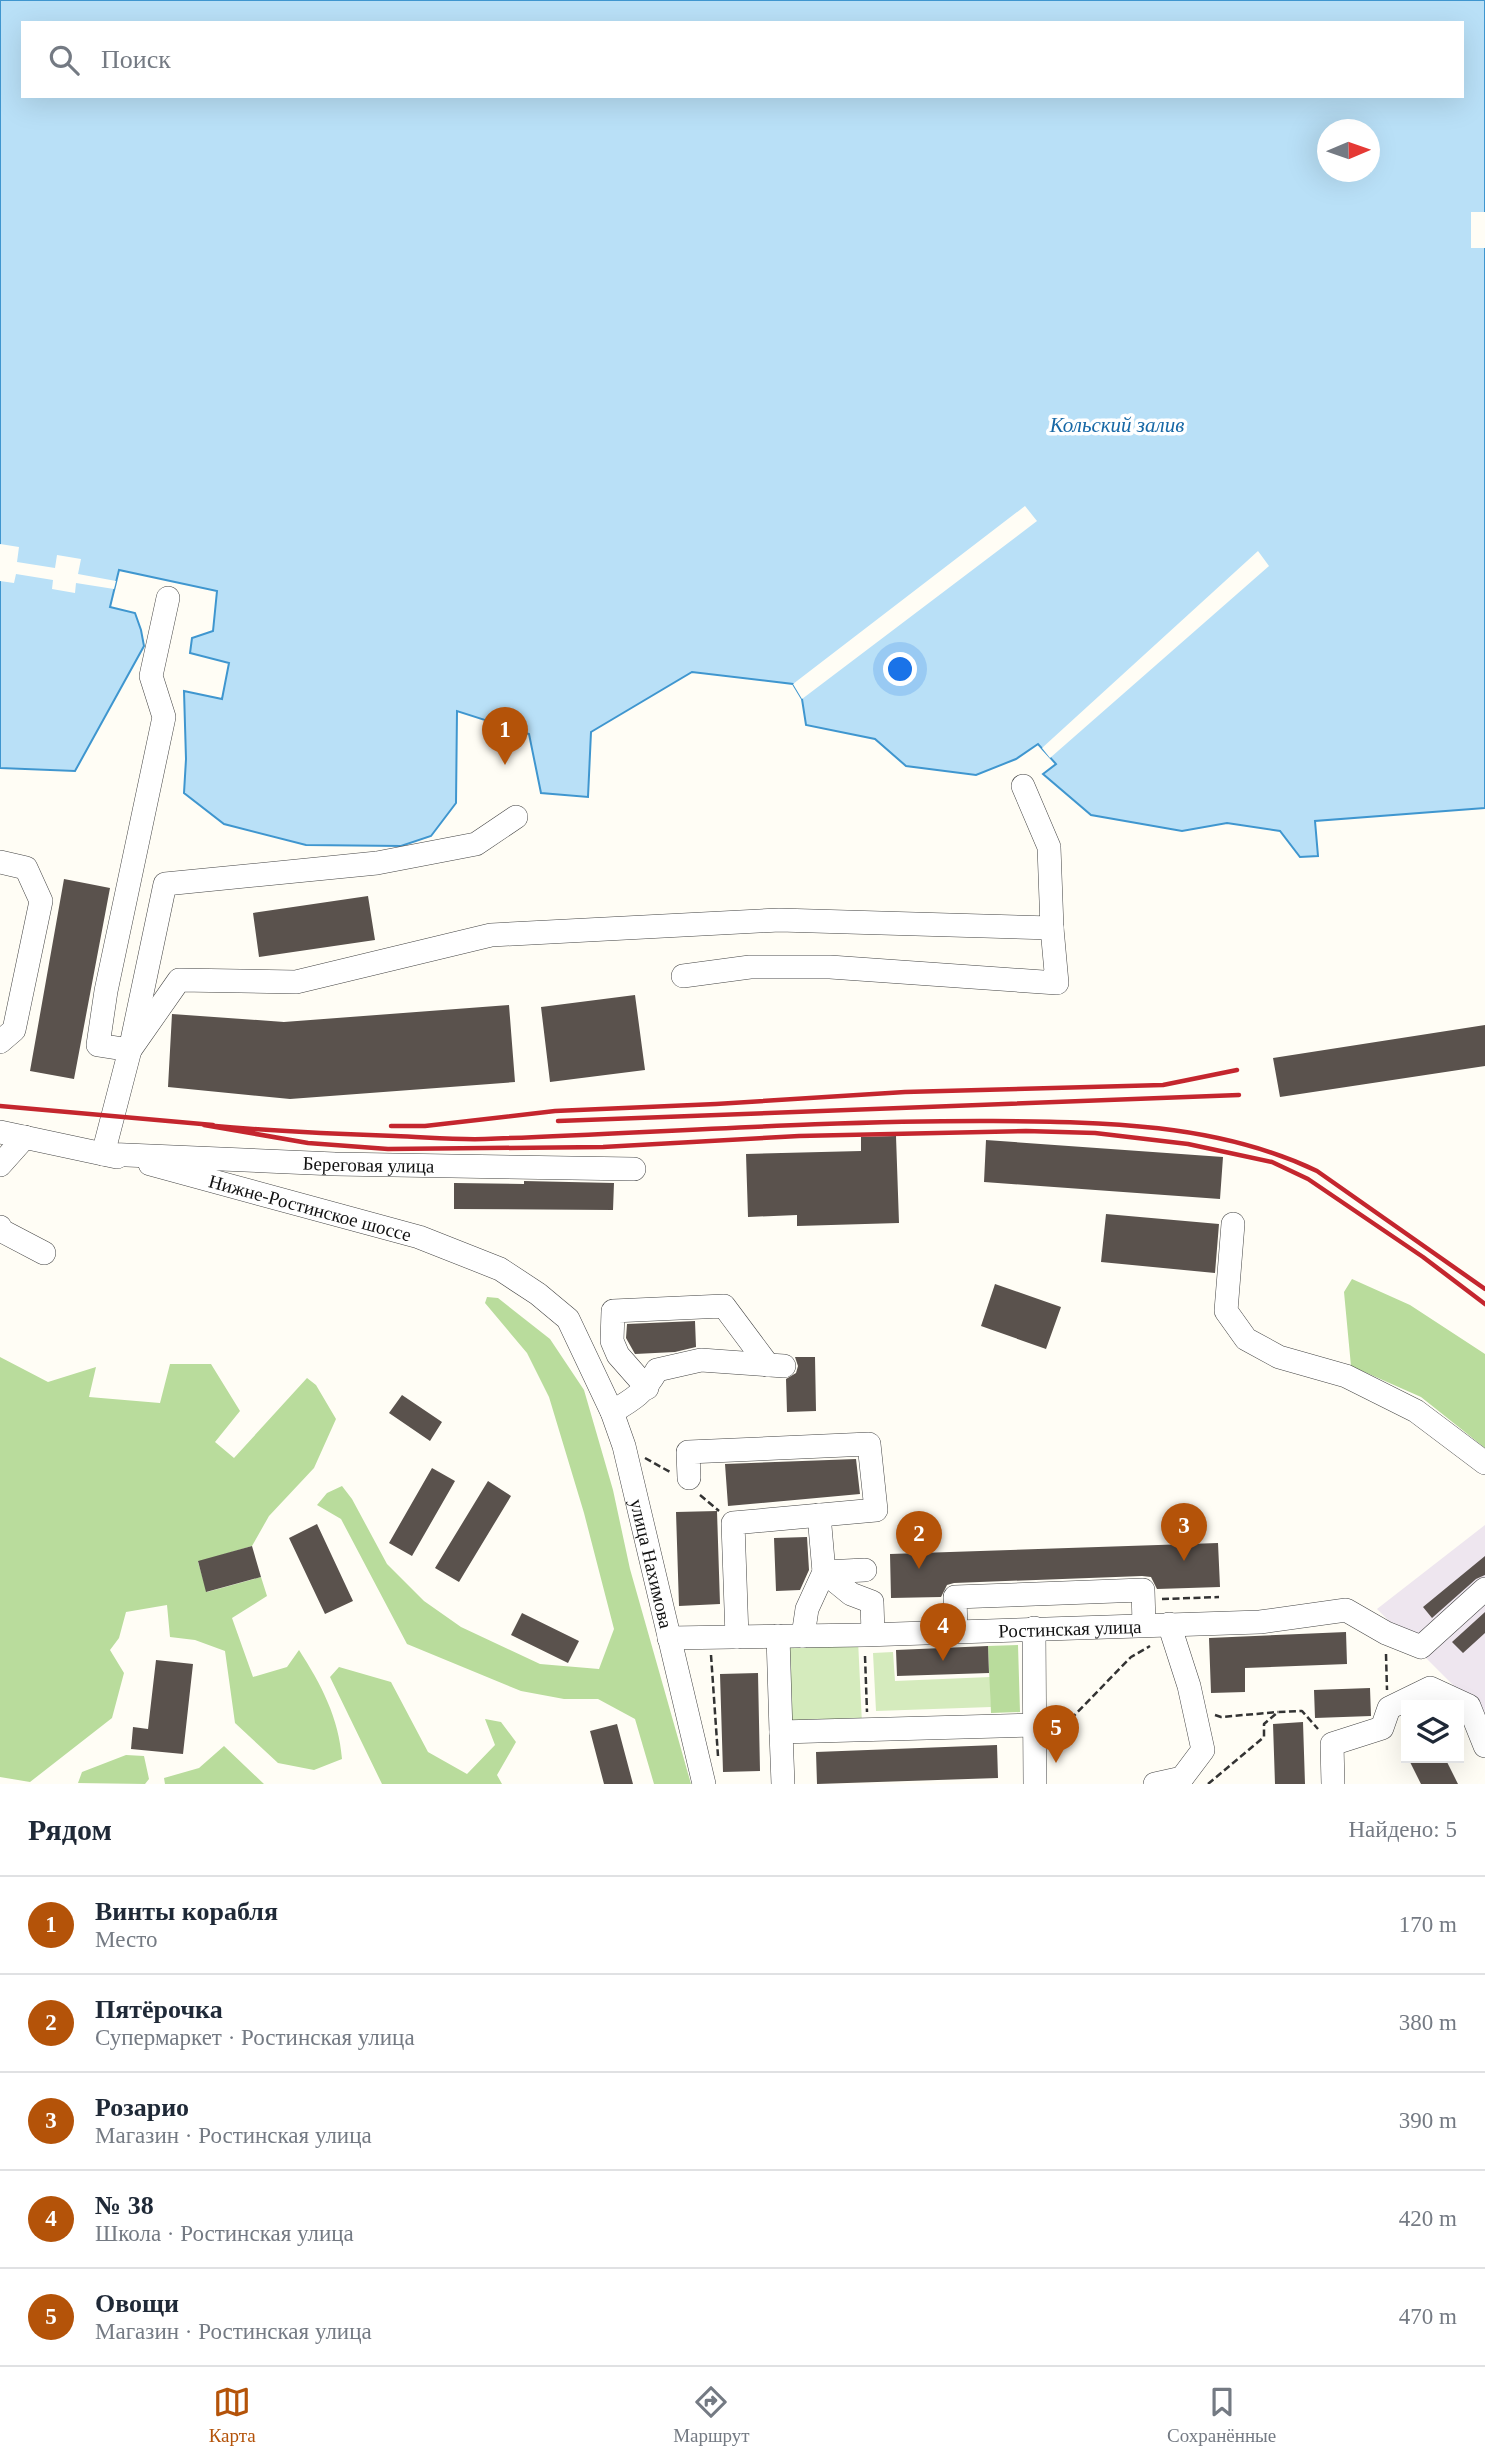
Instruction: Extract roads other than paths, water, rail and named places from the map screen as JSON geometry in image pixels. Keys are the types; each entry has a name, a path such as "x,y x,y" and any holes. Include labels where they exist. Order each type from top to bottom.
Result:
{"street":[{"path":"130,1050 98,1045 106,992 164,717 152,676 168,598"},
{"path":"683,976 750,967 830,967 1057,983 1049,847 1023,786"},
{"path":"103,1154 130,1050 165,884 377,863 476,844 516,817"},
{"path":"0,862 26,867 41,901 15,1030 0,1042"},
{"path":"130,1050 179,980 296,982 491,935 779,920 1052,928"},
{"name":"Нижне-Ростинское шоссе","path":"0,1132 215,1181 419,1237 500,1269 538,1294 568,1319 583,1350"},
{"path":"0,1165 25,1137"},
{"name":"Береговая улица","path":"103,1154 335,1164 634,1169"},
{"path":"1233,1224 1226,1311 1246,1339 1279,1357 1346,1376 1416,1411 1485,1463"},
{"path":"0,1227 2,1231 44,1253"},
{"path":"612,1412 647,1388 657,1370 701,1360 776,1365 724,1306 613,1311 612,1341 618,1355 647,1388"},
{"name":"улица Нахимова","path":"583,1350 612,1412 624,1446 704,1784"},
{"path":"686,1480 688,1452 869,1444 876,1510 733,1523 737,1637"},
{"path":"803,1636 807,1609 824,1572 820,1515"},
{"path":"824,1572 865,1570"},
{"path":"824,1572 850,1594 872,1602 868,1634"},
{"name":"Ростинская улица","path":"668,1638 1261,1622 1346,1611 1386,1633 1421,1647 1485,1589"},
{"path":"956,1631 955,1597 1143,1590 1144,1624"},
{"path":"1023,1595 1042,1727 1035,1784"},
{"path":"1155,1784 1182,1778 1203,1750 1169,1625"},
{"path":"778,1636 783,1784"},
{"path":"1333,1784 1332,1744 1382,1728 1388,1708 1430,1688 1469,1706 1485,1746"},
{"path":"781,1732 1042,1727"}],"water":[{"name":"Кольский залив","path":"0,0 1485,0 1485,808 1315,821 1318,856 1300,857 1280,831 1227,823 1182,831 1091,815 1043,774 1056,764 1038,744 1016,759 976,775 906,766 875,739 806,725 802,699 793,684 692,672 591,732 588,797 541,793 529,734 457,711 456,803 431,836 401,846 306,845 224,824 184,793 184,691 222,699 229,663 190,653 192,638 213,631 217,591 119,570 110,607 135,613 144,646 75,771 0,768"}],"railway":[{"path":"391,1126 425,1126 555,1111 905,1092 1163,1085 1237,1070"},
{"path":"558,1121 1239,1095"},
{"path":"0,1106 213,1125"},
{"path":"1485,1289 1317,1171 1236,1142 1194,1133 1109,1124 980,1121 794,1125 474,1139 204,1125 308,1143 388,1149 603,1147 799,1136 1026,1131 1095,1133 1188,1144 1272,1162 1308,1179 1423,1257 1485,1304"}],"place":[{"name":"Винты корабля","path":"505,765"},
{"name":"Розарио","path":"1184,1561"},
{"name":"Пятёрочка","path":"919,1569"},
{"name":"№ 38","path":"943,1661"},
{"name":"Овощи","path":"1056,1763"}]}
